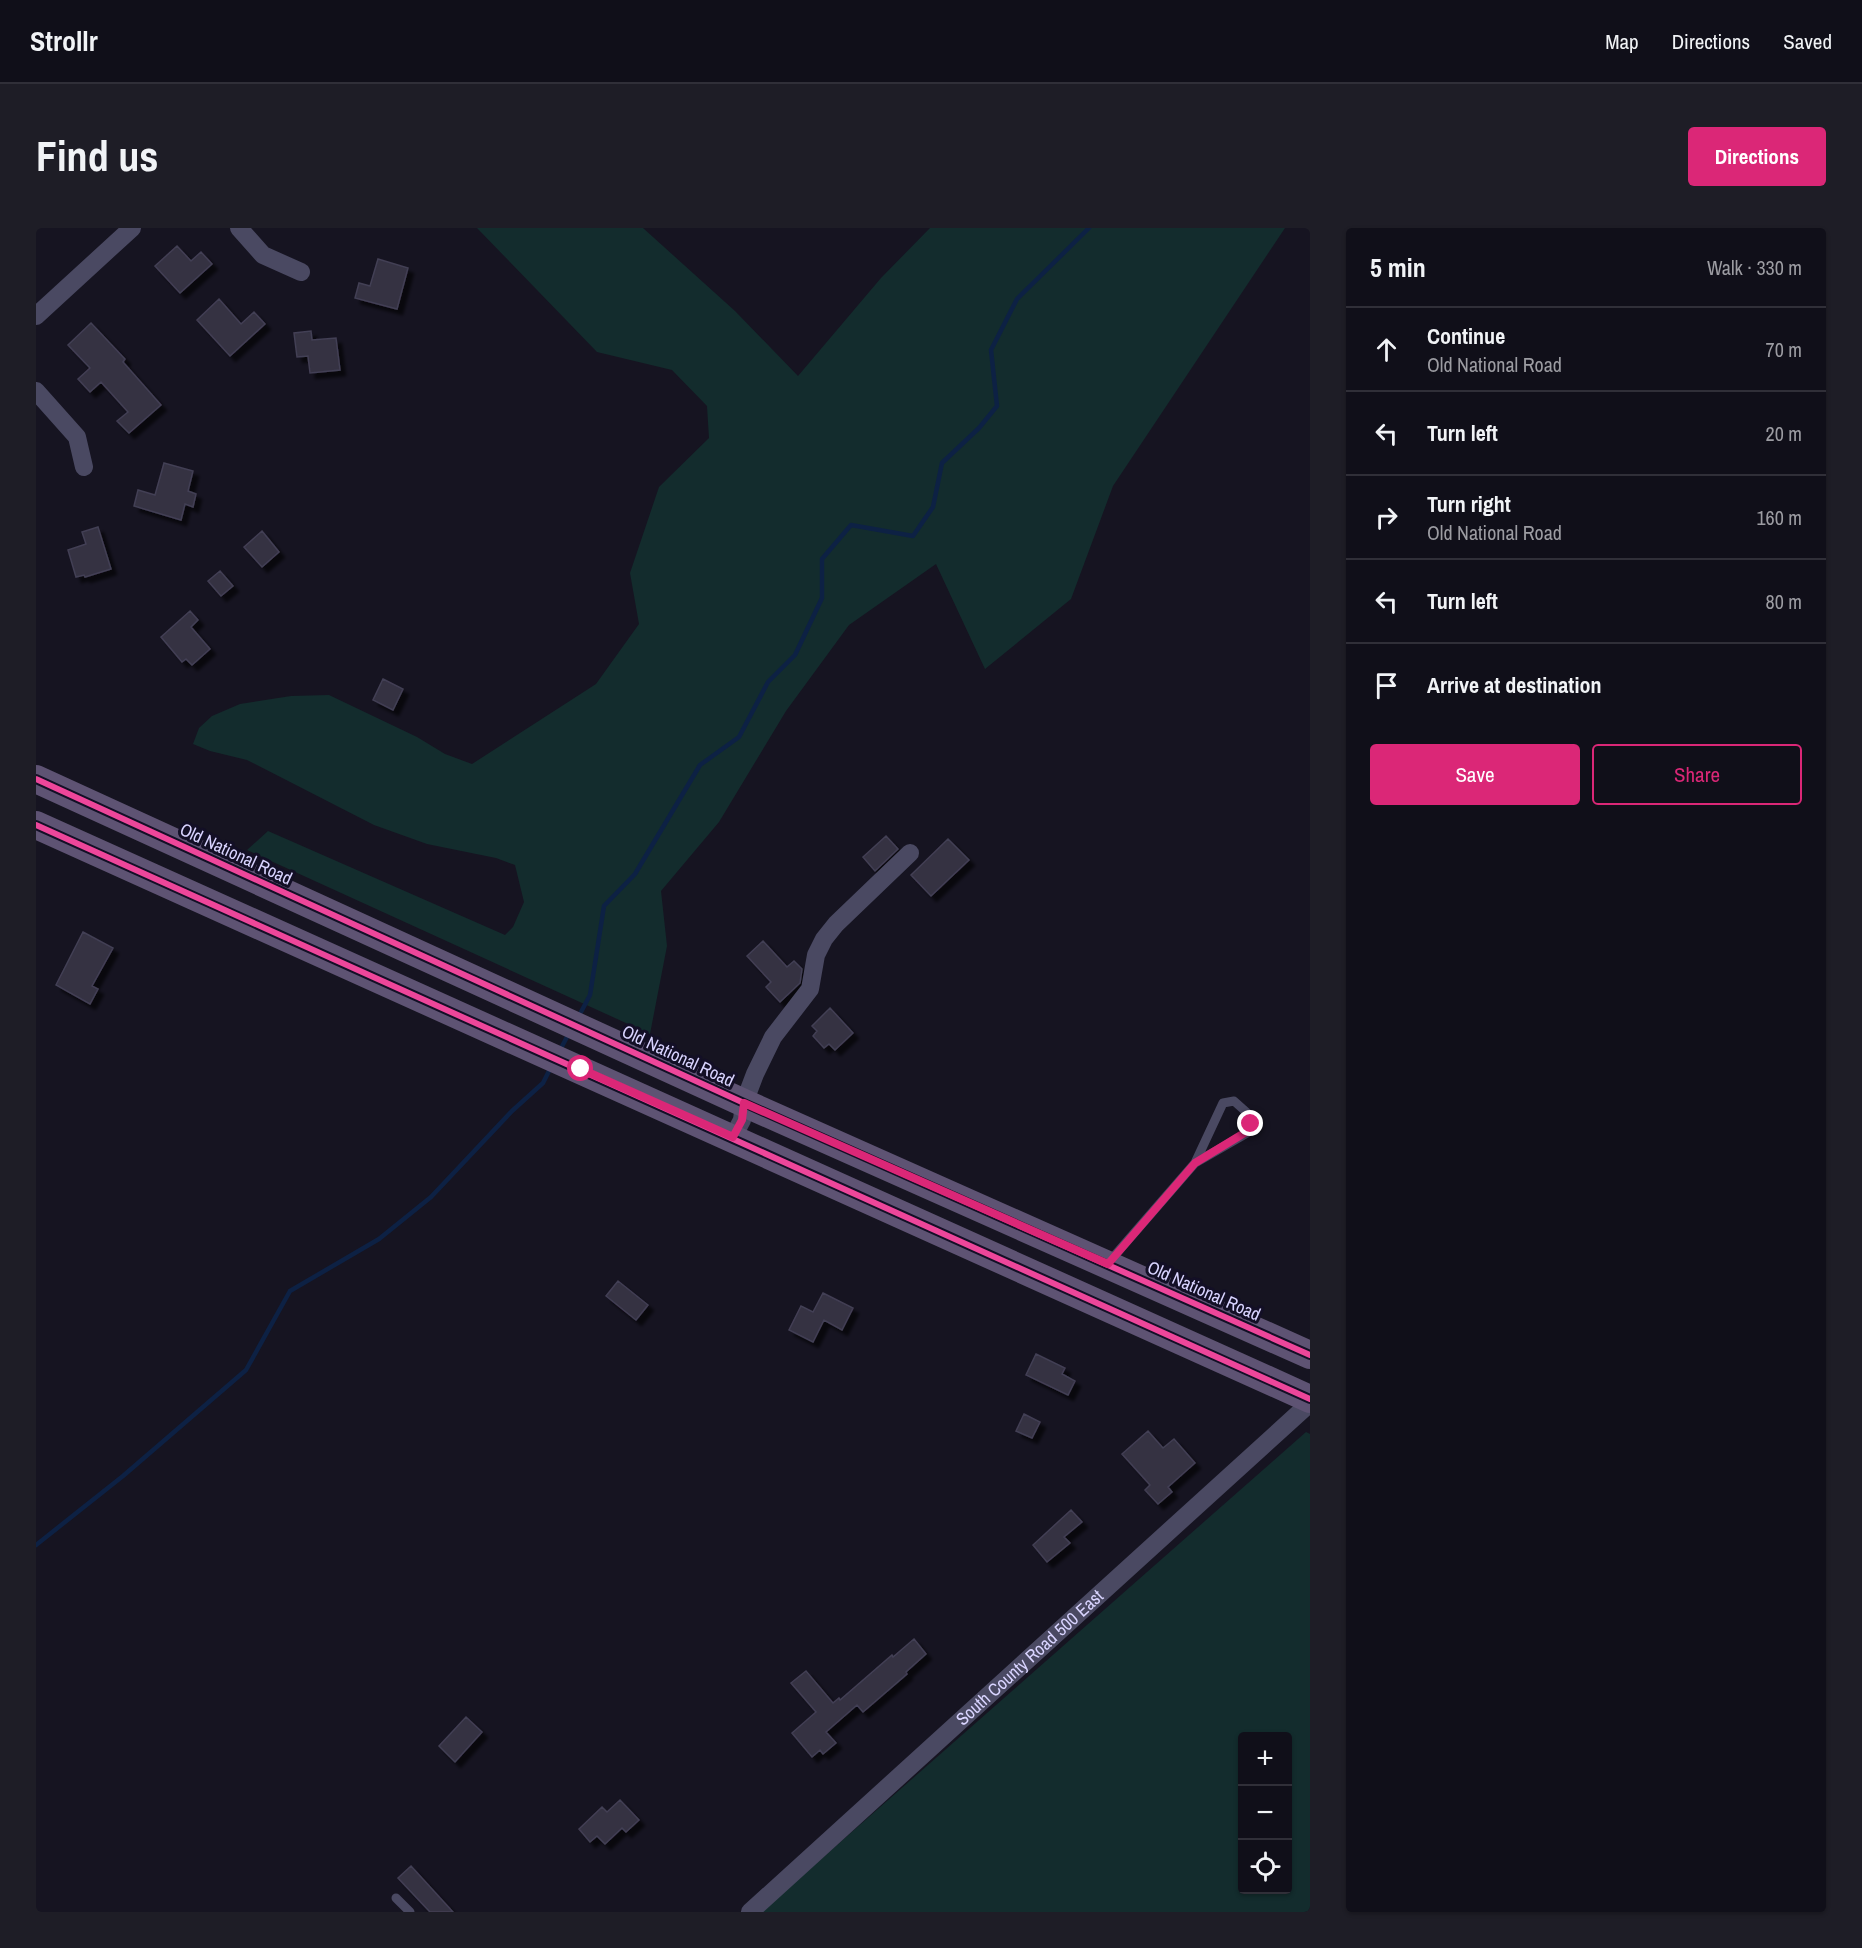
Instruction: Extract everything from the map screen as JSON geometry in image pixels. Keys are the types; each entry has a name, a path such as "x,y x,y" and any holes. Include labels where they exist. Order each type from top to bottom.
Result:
{"main road":[{"name":"Old National Road","path":"36,779 744,1103 1310,1355"},
{"path":"36,825 733,1137 1310,1401"}],"street":[{"path":"36,316 132,228"},
{"path":"239,228 263,255 301,272"},
{"path":"36,391 77,437 84,467"},
{"path":"733,1137 742,1120 744,1103 754,1074 773,1037 810,989 816,955 824,939 836,924 910,853"},
{"name":"South County Road 500 East","path":"750,1912 1310,1401"}],"lane":[{"path":"1108,1264 1195,1163 1222,1104 1234,1101 1253,1118 1246,1132 1195,1163"},
{"path":"396,1898 410,1912"}],"green space":[{"path":"477,228 643,228 735,311 798,376 881,278 930,228 1285,228 1113,486 1071,599 985,669 936,564 849,625 786,711 719,822 661,891 667,946 650,1034 247,850 268,831 505,935 513,927 524,902 515,865 496,858 427,844 374,825 247,760 210,751 193,744 199,728 212,716 240,704 291,696 329,695 417,737 445,754 472,764 596,684 639,624 630,573 659,487 709,438 707,406 672,370 597,352"},
{"path":"1306,1432 1310,1434 1310,1912 761,1912"}],"building":[{"path":"177,246 191,261 201,252 212,264 180,293 155,266"},
{"path":"378,259 408,268 397,309 355,298 359,283 370,286"},
{"path":"219,299 241,324 254,312 265,324 230,356 197,320"},
{"path":"91,323 125,359 123,362 161,405 129,433 117,421 128,412 101,382 90,392 78,379 90,368 68,345"},
{"path":"311,331 312,340 336,338 340,370 310,373 308,356 297,357 294,333"},
{"path":"164,463 193,471 188,491 196,494 193,507 185,504 181,520 134,506 138,490 155,495"},
{"path":"98,527 111,569 85,577 84,575 76,577 68,550 86,544 82,532"},
{"path":"262,531 279,552 262,567 244,547"},
{"path":"220,571 233,586 221,596 208,581"},
{"path":"190,611 198,620 191,627 210,649 192,665 186,659 182,662 161,637"},
{"path":"383,679 403,689 393,710 373,700"},
{"path":"886,836 898,849 875,871 863,857"},
{"path":"948,839 969,860 931,896 911,875"},
{"path":"83,932 113,948 92,986 98,989 90,1004 56,985"},
{"path":"763,941 787,967 794,961 802,969 800,983 780,1002 766,987 771,982 747,956"},
{"path":"830,1008 853,1033 835,1050 829,1044 824,1048 813,1036 817,1031 812,1026"},
{"path":"618,1281 648,1305 636,1320 606,1296"},
{"path":"823,1293 853,1308 842,1330 824,1320 813,1342 789,1330 801,1306 813,1312"},
{"path":"1036,1354 1065,1368 1062,1374 1075,1381 1068,1395 1026,1375"},
{"path":"1024,1414 1040,1422 1032,1438 1016,1431"},
{"path":"1148,1431 1163,1448 1174,1439 1195,1463 1168,1487 1172,1492 1158,1504 1145,1490 1150,1485 1122,1454"},
{"path":"1071,1510 1082,1522 1064,1537 1070,1543 1047,1562 1033,1545"},
{"path":"914,1639 926,1654 906,1672 907,1674 863,1712 857,1705 826,1732 836,1743 823,1754 820,1750 812,1757 792,1733 816,1712 791,1683 806,1671 833,1703 839,1698 840,1700"},
{"path":"466,1717 482,1732 455,1762 439,1746"},
{"path":"620,1800 639,1820 626,1832 622,1828 605,1844 597,1836 590,1842 579,1829 602,1807 607,1812"},
{"path":"411,1866 453,1912 430,1912 398,1878"}],"waterway":[{"path":"581,1012 590,995 604,906 635,874 700,765 739,737 768,682 795,655 822,598 822,559 851,525 913,536 933,507 942,463 979,428 997,406 991,350 1017,299 1089,228"},
{"path":"559,1052 567,1037"},
{"path":"36,1545 123,1476 246,1370 290,1291 379,1239 431,1197 512,1111 543,1083 551,1067"}],"cycle path":[{"path":"36,779 744,1103 1310,1355"},
{"path":"36,825 1310,1399"}],"route":[{"path":"581,1069 733,1137 742,1120 744,1103 1108,1264 1195,1163 1234,1141 1246,1132 1251,1124"}]}
